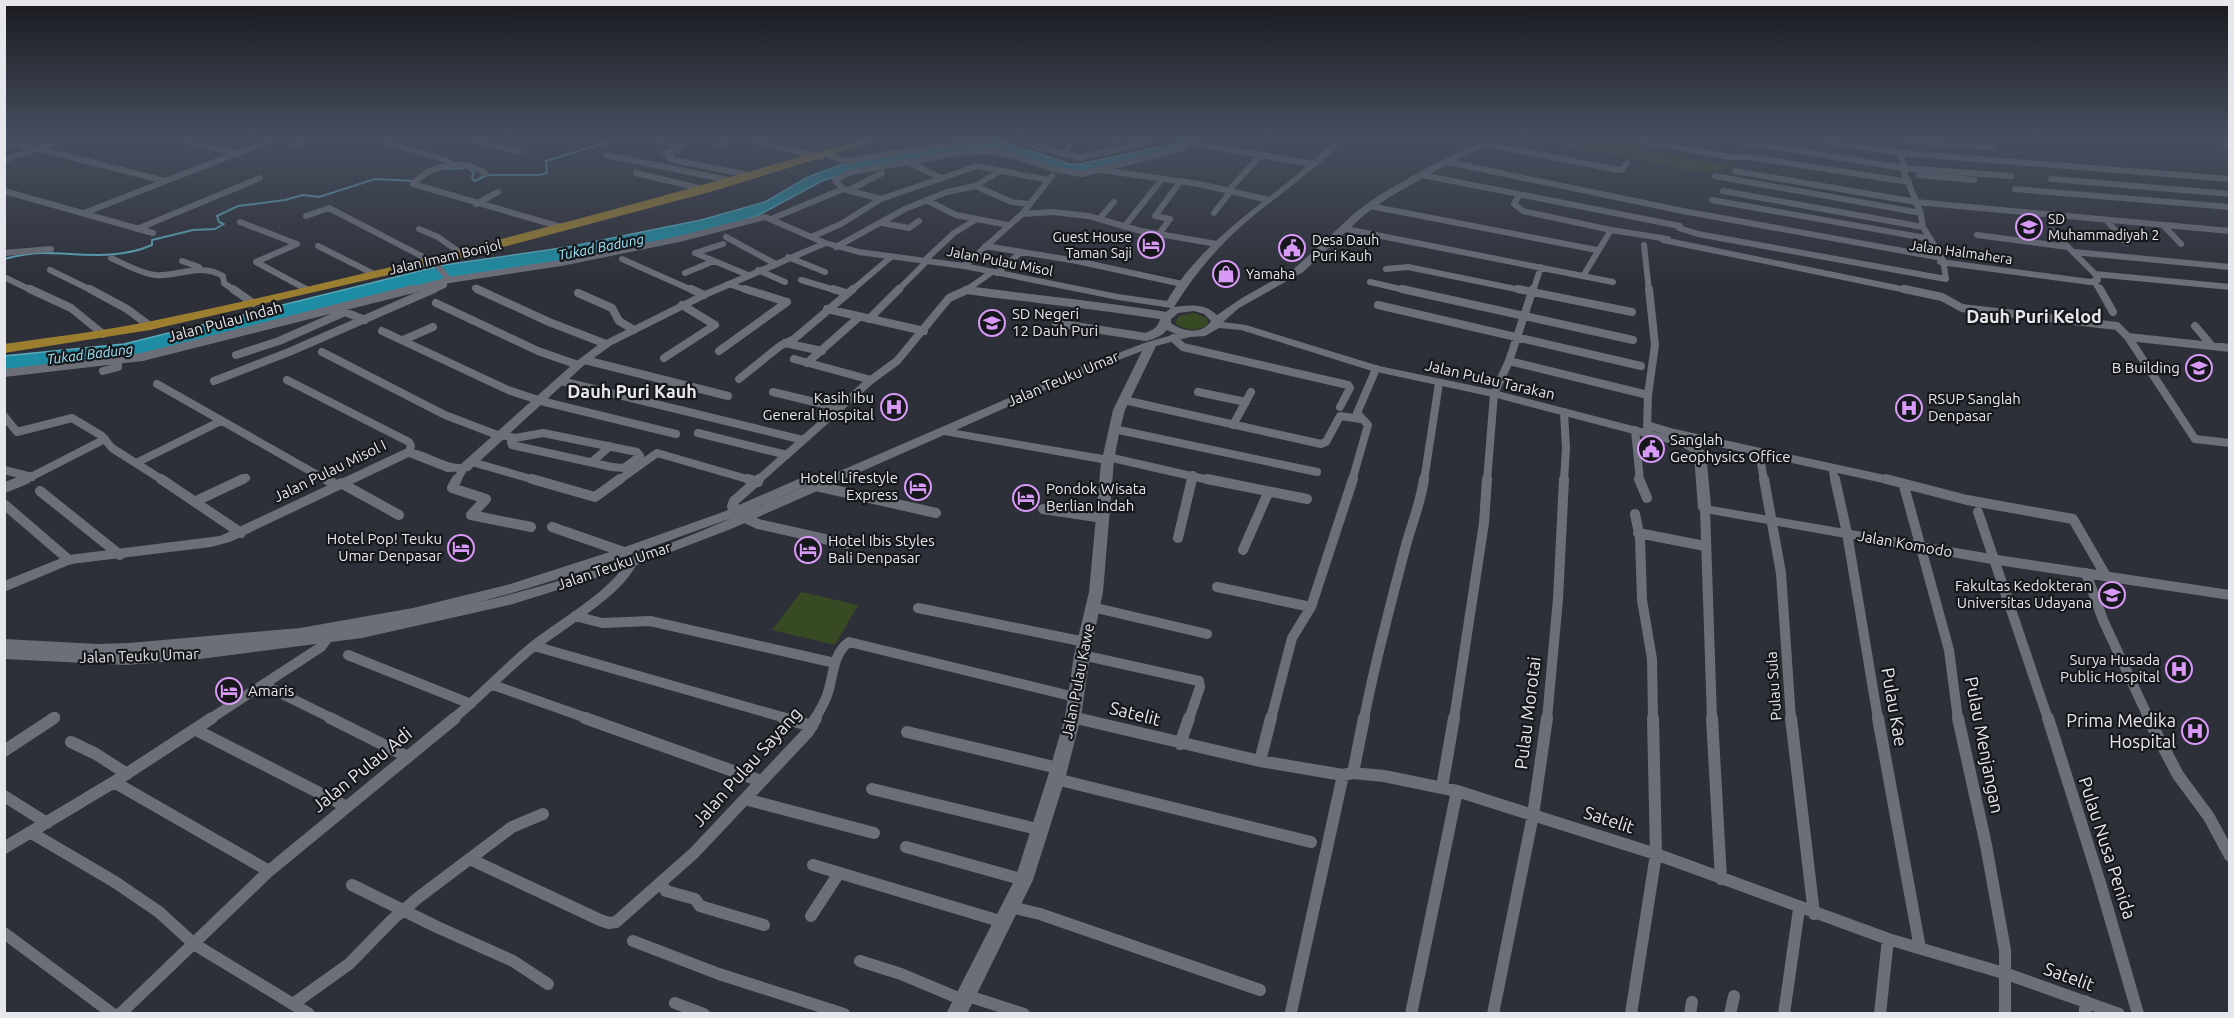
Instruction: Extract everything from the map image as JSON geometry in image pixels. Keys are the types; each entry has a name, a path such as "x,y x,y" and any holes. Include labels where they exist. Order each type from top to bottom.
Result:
{"highway":[{"name":"Jalan Imam Bonjol","path":"4,349 150,326 435,262 716,186"}],"street":[{"path":"84,213 157,186"},
{"path":"137,229 242,186"},
{"path":"422,186 448,197 503,209 561,227"},
{"path":"688,186 703,189"},
{"path":"843,186 846,189 881,199"},
{"name":"Jalan Pulau Indah","path":"4,373 118,360 161,352 448,280 561,263 668,242 768,218 854,186"},
{"path":"812,237 841,224 881,199 920,186"},
{"path":"531,527 471,515 486,499 452,488 468,465 506,436 561,381 606,344 682,305 774,263 830,245 947,192 975,186 1012,202 1029,204"},
{"path":"964,266 1022,214 1044,186"},
{"path":"1124,227 1157,186"},
{"path":"1159,234 1170,219 1155,216 1177,186"},
{"path":"1202,186 1269,200"},
{"path":"1214,213 1234,186"},
{"path":"1189,334 1174,331 1170,310 1182,284 1217,244 1286,186"},
{"path":"1208,312 1216,322 1233,307 1299,270 1370,206 1406,186"},
{"path":"1471,186 1679,227 1698,234 1946,279 1942,261 1932,239 1923,227 1921,213 1910,186"},
{"name":"Jalan Halmahera","path":"1553,186 1682,214 1942,261 2095,278 2229,287"},
{"path":"1768,186 1921,213"},
{"path":"1820,186 1916,202 2228,232"},
{"path":"2128,186 2229,194"},
{"path":"2015,189 2229,207"},
{"path":"4,191 153,233"},
{"path":"1723,191 1923,227"},
{"path":"476,204 498,192"},
{"path":"4,199 17,195"},
{"path":"1519,195 1514,204 1523,211 1942,297 1962,308 2111,324 2121,328 2128,337 2195,439 2229,443"},
{"path":"926,200 949,212 1008,225"},
{"path":"1712,200 1932,239"},
{"path":"1100,218 1114,201"},
{"path":"1370,206 1597,250"},
{"path":"214,381 436,290 448,280 435,262 329,208 306,216"},
{"path":"2182,209 2229,213"},
{"path":"1022,214 1052,212 1100,218 1124,227 1217,244"},
{"path":"1663,240 1674,237 1682,214"},
{"path":"768,218 830,245"},
{"path":"869,319 954,233 975,219"},
{"path":"2106,220 2127,243"},
{"path":"882,223 909,228 919,221"},
{"path":"240,222 297,244 256,263 308,290"},
{"path":"2163,225 2181,244"},
{"path":"419,229 438,237 462,254"},
{"path":"1346,229 1613,282"},
{"path":"1583,276 1611,230"},
{"path":"2051,230 2071,249 2095,278 2113,312"},
{"path":"1977,235 2071,249 2229,267"},
{"path":"774,263 724,241 694,254 786,282"},
{"name":"Jalan Pulau Misol","path":"830,245 891,257 964,266 1170,310"},
{"path":"1644,245 1655,345 1638,476 1647,498"},
{"path":"318,246 374,274"},
{"path":"985,246 1077,261 1182,284"},
{"path":"4,253 51,249"},
{"path":"847,544 758,524 742,514 732,503 871,380 897,361 949,298 994,273 1022,252"},
{"path":"788,257 825,272"},
{"path":"739,379 785,343 794,339 891,257"},
{"path":"111,258 155,275 201,268"},
{"path":"622,259 704,295"},
{"path":"182,261 222,274 224,283 253,303"},
{"path":"685,273 714,261"},
{"path":"1386,269 1405,266 1632,312"},
{"path":"1442,787 1463,667 1484,523 1494,394 1509,361 1541,267"},
{"path":"50,270 125,307 150,326"},
{"path":"6,278 71,308 103,334"},
{"path":"801,280 846,293"},
{"path":"1370,282 1633,340"},
{"path":"719,351 787,302 728,284"},
{"path":"475,288 549,322 606,344"},
{"path":"966,290 1052,302 1170,310 1194,308 1208,312 1233,307"},
{"path":"578,293 612,308 619,321 634,330"},
{"path":"436,303 538,351 728,396"},
{"path":"664,357 715,325 682,305"},
{"path":"1378,305 1641,366"},
{"path":"827,309 924,331"},
{"name":"Jalan Teuku Umar","path":"4,653 126,659 200,654 332,633 414,623 513,599 816,486 1064,378 1149,340 1159,332 1170,310"},
{"path":"236,355 279,341 344,312 365,320"},
{"path":"807,363 859,317"},
{"name":"Jalan Teuku Umar","path":"742,514 1149,340 1207,331 1216,322"},
{"name":"Jalan Pulau Tarakan","path":"1216,322 1242,327 1376,369 1672,436 1698,449 1705,509"},
{"path":"1056,323 1135,334 1149,340"},
{"path":"2195,326 2212,346"},
{"path":"403,340 433,327"},
{"path":"382,331 508,390 541,401 676,434"},
{"path":"2128,337 2229,348"},
{"path":"1173,338 1183,347 1348,386 1350,388 1340,407"},
{"name":"Jalan Pulau Kawe","path":"961,1003 1024,880 1057,774 1073,717 1092,607 1108,458 1114,429 1149,340"},
{"path":"785,343 822,351"},
{"path":"322,352 445,415 506,436 543,433 637,452 640,456 624,468 512,446 506,436"},
{"path":"794,358 871,380"},
{"path":"103,370 118,367 118,360"},
{"path":"1509,361 1648,395"},
{"path":"1260,761 1292,638 1311,608 1367,432 1368,425 1357,413 1376,369"},
{"path":"287,380 409,442 411,446 409,452"},
{"path":"561,381 803,440"},
{"path":"157,384 221,421 399,515"},
{"path":"1291,1012 1371,681 1411,527 1421,500 1439,384"},
{"path":"773,392 839,408"},
{"path":"1197,392 1246,402"},
{"path":"1233,425 1251,392"},
{"path":"1124,400 1321,444 1326,442 1340,416 1361,419"},
{"name":"Pulau Morotai","path":"1493,1014 1533,815 1547,720 1558,599 1566,448 1564,412"},
{"path":"4,416 17,432 70,417 105,439 112,448 196,501 241,533"},
{"path":"136,463 221,421"},
{"path":"1114,429 1317,472"},
{"path":"943,430 1108,458 1307,500"},
{"path":"698,433 787,455"},
{"path":"1672,436 1903,483 1967,500 2073,519 2106,576"},
{"path":"4,488 33,477 105,439"},
{"path":"592,462 610,446"},
{"name":"Jalan Pulau Misol I","path":"4,587 44,568 69,560 211,543 241,533 338,484 409,452 447,468 468,465"},
{"path":"468,465 595,497 657,453 758,482"},
{"name":"Pulau Sula","path":"1760,457 1781,573 1786,627 1788,694 1814,914"},
{"path":"4,470 33,477"},
{"name":"Pulau Kae","path":"1833,472 1847,533 1855,591 1920,948"},
{"path":"1178,538 1193,475"},
{"path":"196,501 246,478"},
{"path":"816,486 936,513"},
{"name":"Pulau Menjangan","path":"1904,486 1949,650 1960,731 1996,899 2007,974 2005,1014"},
{"path":"40,491 120,555"},
{"path":"1243,550 1268,493"},
{"path":"5,505 69,560"},
{"path":"1043,509 1103,518"},
{"path":"1705,509 1721,879"},
{"name":"Jalan Komodo","path":"1705,509 1991,559 2229,595"},
{"name":"Pulau Nusa Penida","path":"1978,512 1991,559 2030,665 2115,929 2138,1014"},
{"path":"1631,1014 1656,854 1652,659 1642,600 1635,514"},
{"path":"552,527 628,557"},
{"path":"1638,533 1705,546"},
{"name":"Jalan Pulau Adi","path":"120,1014 269,871 471,704 534,646 618,582 626,574 628,557"},
{"path":"2086,573 2103,620 2151,724 2178,775 2224,836 2229,856"},
{"path":"1217,587 1311,608"},
{"path":"1092,607 1207,634"},
{"path":"918,608 1083,649 1199,681 1200,687 1180,744"},
{"path":"575,616 602,623 650,621 835,663"},
{"path":"4,848 196,730 321,647 332,633"},
{"name":"Jalan Teuku Umar","path":"4,644 98,649 129,648 332,633"},
{"name":"Jalan Pulau Sayang","path":"470,859 609,923 625,916 694,853 812,726 827,697 835,663 842,647 854,641 1075,697"},
{"path":"534,646 812,726"},
{"path":"348,655 471,704"},
{"path":"264,685 408,757"},
{"path":"493,685 761,782"},
{"path":"4,752 55,717"},
{"name":"Satelit","path":"1073,717 1260,761 1348,774 1384,776 1457,791 1656,854 1799,909 1888,939 2007,974 2085,1007 2119,1014"},
{"path":"196,730 347,807"},
{"path":"907,732 1311,843"},
{"path":"71,742 96,754 127,774"},
{"path":"114,782 269,871"},
{"path":"872,789 1041,830"},
{"path":"1411,1014 1457,791"},
{"path":"4,796 46,823"},
{"path":"745,799 874,833"},
{"path":"293,1004 349,964 402,912 512,827 543,814"},
{"path":"30,832 159,912 194,944 309,1014"},
{"path":"906,847 1024,880"},
{"path":"813,866 1003,922"},
{"path":"811,916 839,873"},
{"path":"661,883 666,891 695,899 700,906 764,925"},
{"path":"352,885 402,912 512,961 535,973 548,984"},
{"path":"1011,907 1040,914 1260,990"},
{"path":"1784,1014 1799,909"},
{"path":"4,933 113,1014"},
{"path":"1880,1014 1888,939"},
{"path":"633,941 719,974 844,1014"},
{"path":"860,961 901,974 961,1003 1024,1014"},
{"path":"1730,1014 1734,996"},
{"path":"675,1003 704,1014"}],"green space":[{"path":"1194,313 1207,318 1208,324 1192,330 1175,323 1179,316"},
{"path":"801,592 858,605 835,645 772,630"}],"water":[{"name":"Tukad Badung","path":"793,186 814,186 757,216 704,232 555,262 492,271 144,354 5,372 4,356 124,344 444,265 568,247 701,220 765,202"}],"waterway":[{"path":"4,259 36,253 97,255 125,253 152,245 152,240 193,230 215,229 224,224 219,222 217,216 238,206 285,200 303,195 319,197 355,186"}],"place":[{"name":"SD Muhammadiyah 2","path":"2029,227"},
{"name":"Guest House Taman Saji","path":"1151,245"},
{"name":"Desa Dauh Puri Kauh","path":"1292,248"},
{"name":"Yamaha","path":"1226,274"},
{"name":"SD Negeri 12 Dauh Puri","path":"992,323"},
{"name":"B Building","path":"2199,368"},
{"name":"Kasih Ibu General Hospital","path":"894,407"},
{"name":"RSUP Sanglah Denpasar","path":"1909,408"},
{"name":"Sanglah Geophysics Office","path":"1651,449"},
{"name":"Hotel Lifestyle Express","path":"918,487"},
{"name":"Pondok Wisata Berlian Indah","path":"1026,498"},
{"name":"Hotel Pop! Teuku Umar Denpasar","path":"461,548"},
{"name":"Hotel Ibis Styles Bali Denpasar","path":"808,550"},
{"name":"Fakultas Kedokteran Universitas Udayana","path":"2112,595"},
{"name":"Surya Husada Public Hospital","path":"2179,669"},
{"name":"Amaris","path":"229,691"},
{"name":"Prima Medika Hospital","path":"2195,731"}],"district":[{"name":"Dauh Puri Kelod","path":"2034,317"},
{"name":"Dauh Puri Kauh","path":"632,392"}]}
